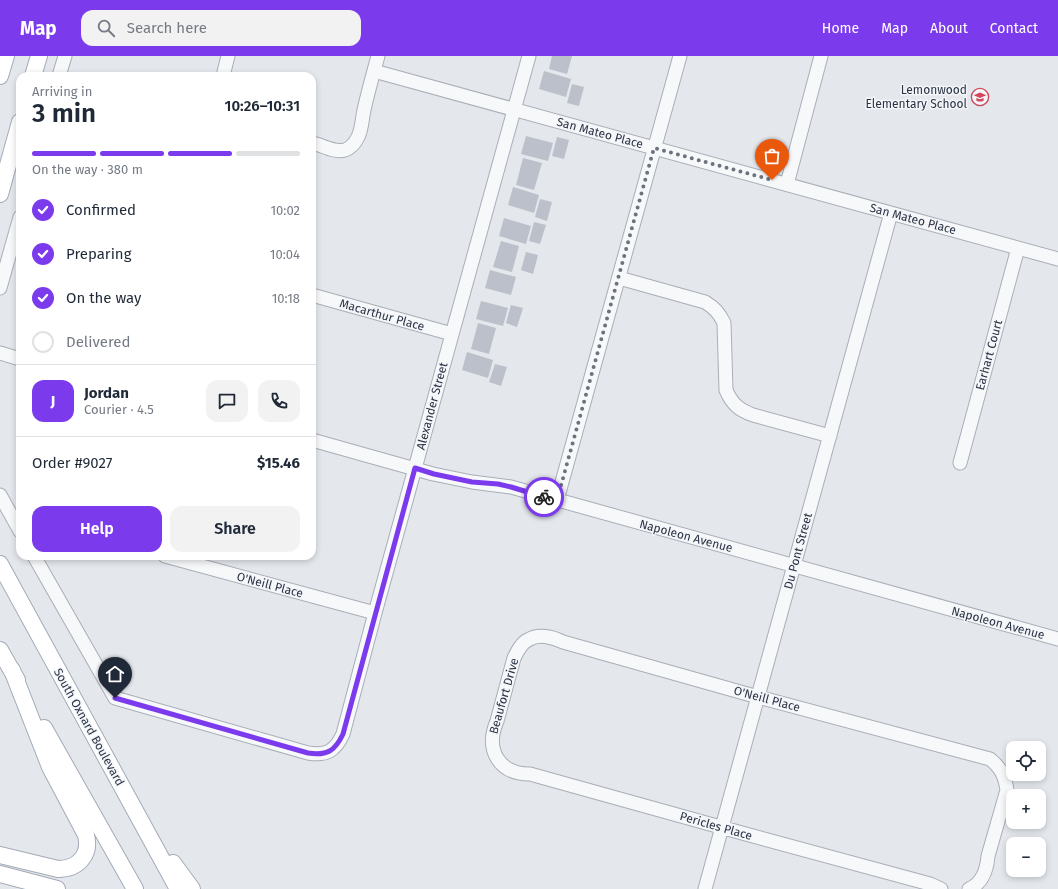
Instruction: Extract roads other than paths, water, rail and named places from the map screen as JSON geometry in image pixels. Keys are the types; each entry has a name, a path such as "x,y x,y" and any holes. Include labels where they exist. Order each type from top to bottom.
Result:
{"main road":[{"path":"0,76 6,56"},
{"path":"34,72 38,56"},
{"path":"0,194 16,136"},
{"name":"South Oxnard Boulevard","path":"0,564 178,889"},
{"path":"0,650 135,889"},
{"path":"0,854 58,869 65,869 74,865 84,856 88,849 86,835 50,766 12,670"},
{"path":"131,803 192,889"},
{"path":"0,874 57,889"}],"street":[{"path":"60,72 65,56"},
{"path":"224,72 228,56"},
{"path":"316,144 336,151 344,150 350,147 357,139 361,130 361,122 378,56"},
{"name":"Alexander Street","path":"36,560 115,698 308,753 320,754 329,752 338,744 343,734 529,56"},
{"path":"557,500 680,56"},
{"path":"786,184 822,56"},
{"name":"San Mateo Place","path":"374,71 1058,259"},
{"name":"Du Pont Street","path":"705,889 891,213"},
{"path":"0,288 16,231"},
{"name":"Earhart Court","path":"960,463 1018,248"},
{"path":"619,278 706,302 714,308 724,323 726,390 730,400 743,412 830,436"},
{"name":"Macarthur Place","path":"316,296 452,334"},
{"path":"0,353 16,358"},
{"name":"Napoleon Avenue","path":"316,441 434,474 472,482 498,484 511,487 1058,639"},
{"path":"0,495 15,515"},
{"name":"O'Neill Place","path":"180,560 375,613"},
{"name":"O'Neill Place","path":"528,639 542,636 550,637 563,642 758,697 990,759 1002,772 1007,790 988,856 987,866 983,876 970,889"},
{"name":"Beaufort Drive","path":"495,756 492,741 493,731 514,658 519,649 528,639"},
{"name":"Pericles Place","path":"495,756 506,767 515,772 530,774 930,884 941,889"}],"place":[{"name":"Lemonwood Elementary School","path":"980,97"}]}
